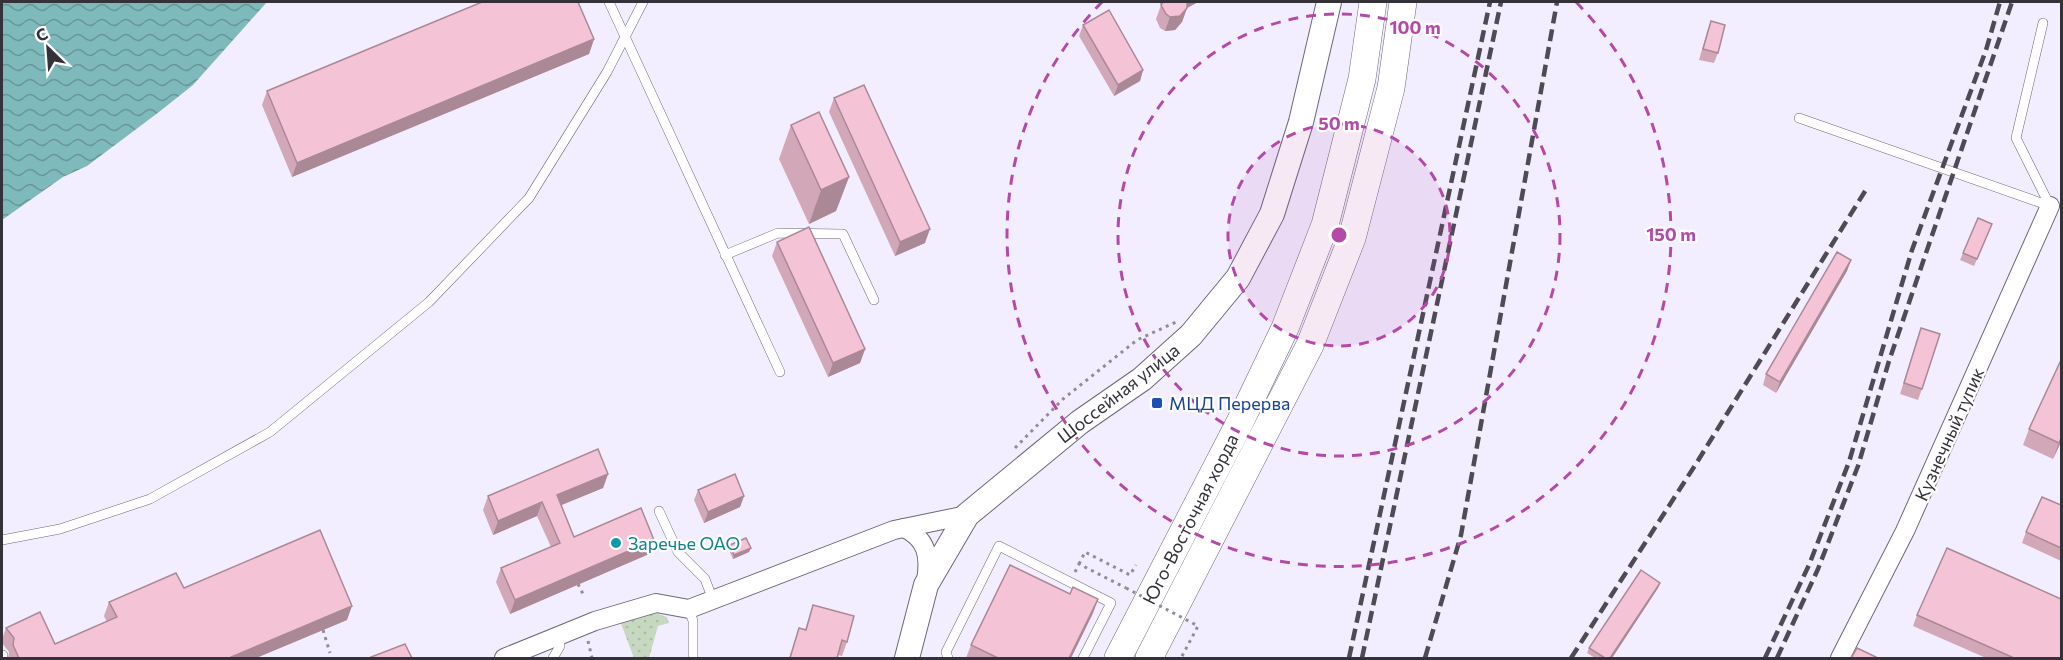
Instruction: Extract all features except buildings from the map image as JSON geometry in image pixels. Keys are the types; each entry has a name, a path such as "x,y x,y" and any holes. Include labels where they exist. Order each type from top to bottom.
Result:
{"main road":[{"name":"Шоссейная улица","path":"907,658 926,585 967,515 1080,422 1142,379 1191,335 1238,278 1272,214 1301,123 1329,2"},
{"name":"Юго-Восточная хорда","path":"1118,658 1239,424 1289,318 1324,225 1362,79 1373,2"},
{"name":"Юго-Восточная хорда","path":"1149,658 1310,345 1352,238 1390,88 1403,2"}],"street":[{"name":"Кузнечный тупик","path":"1840,658 1905,531 2050,206"},
{"path":"504,658 595,621 656,603 689,609 904,528 967,515"},
{"path":"904,528 915,534 926,548 929,563 926,585"}],"lane":[{"path":"609,2 624,39 780,372"},
{"path":"2,540 60,529 150,500 270,432 429,302 529,198 607,72 643,2"},
{"path":"2043,23 2016,138 2050,206"},
{"path":"1799,118 1994,184 2050,206"},
{"path":"725,255 778,233 843,234 874,300"},
{"path":"659,511 678,552 705,579 714,600"},
{"path":"948,658 946,652 999,546 1111,603 1083,658"},
{"path":"689,609 693,621 693,658"},
{"path":"553,658 560,646 558,636"}],"path":[{"path":"1012,452 1062,399 1137,340 1177,321"},
{"path":"1070,582 1085,552 1130,575 1136,565"},
{"path":"1079,564 1198,626 1180,658"},
{"path":"578,584 584,596"},
{"path":"323,630 330,653"},
{"path":"587,636 592,658"}],"shaded area":[{"path":"652,612 667,617 669,623 658,626 649,658 634,658 620,621"}],"water":[{"path":"2,2 267,2 193,85 87,166 63,177 2,220"}],"railway":[{"path":"1349,658 1490,2"},
{"path":"1362,658 1501,2"},
{"path":"1425,658 1461,535 1557,2"},
{"path":"1765,658 1809,565 1849,462 1912,250 1986,50 2000,2"},
{"path":"1777,658 1818,569 1858,466 1889,361 2012,2"},
{"path":"1571,658 1694,467 1867,188"}],"place":[{"name":"МЦД Перерва","path":"1157,403"},
{"name":"Заречье ОАО","path":"616,543"}]}
